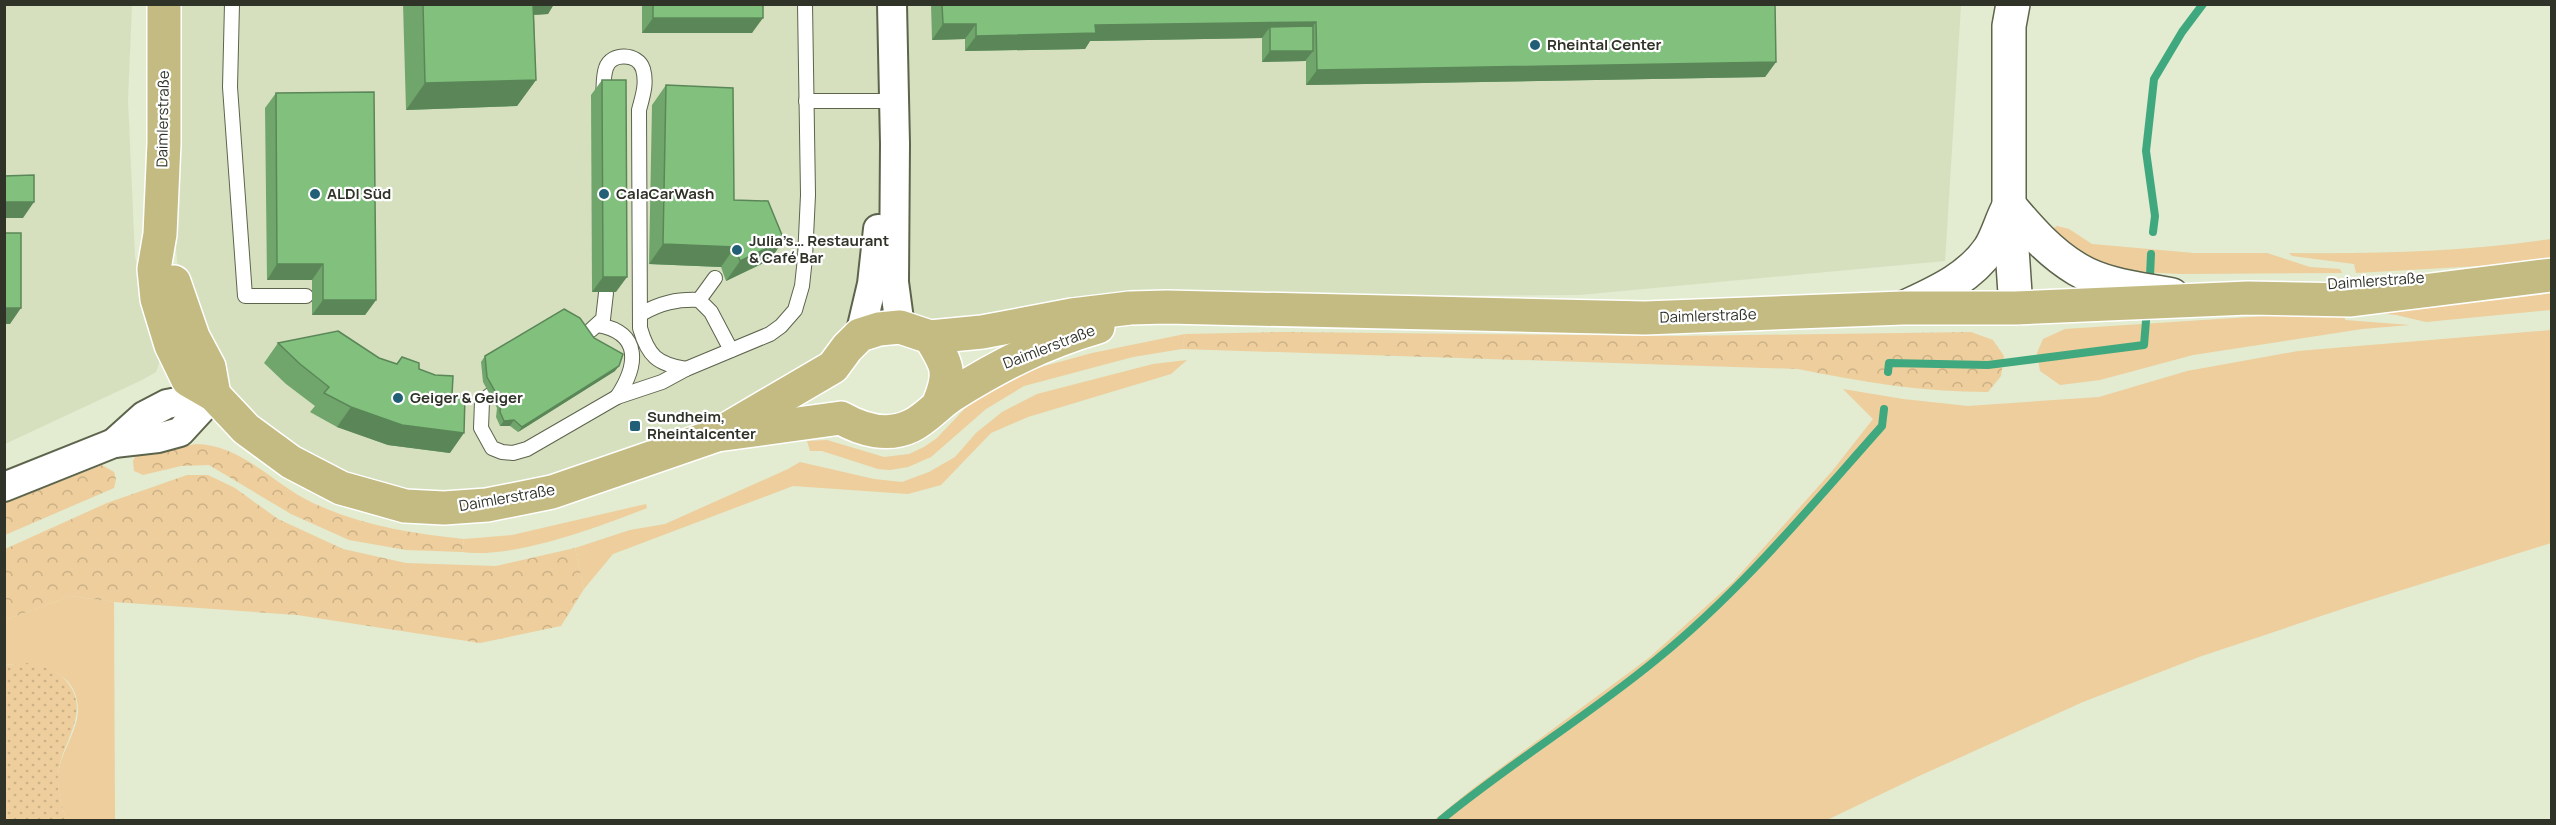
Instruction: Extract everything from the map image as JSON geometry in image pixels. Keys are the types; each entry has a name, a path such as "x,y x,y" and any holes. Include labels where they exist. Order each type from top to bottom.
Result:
{"main road":[{"name":"Daimlerstraße","path":"164,4 164,143 160,234 193,337 209,367 214,395 246,429 291,462 341,488 405,506 444,508 487,505 552,492 717,435 841,417 855,426 885,432 912,426 939,403 1001,364 1069,336 1167,307"},
{"name":"Daimlerstraße","path":"717,435 833,367 860,335 879,329 915,332 982,332 1072,315 1130,308 1167,307 1645,318 1903,308 2016,308 2248,298 2351,300 2552,275"},
{"path":"915,332 945,362 947,382 939,403"},
{"path":"833,367 831,394 841,417"}],"street":[{"path":"892,4 895,144 894,282 915,332"},
{"path":"2013,4 2009,26 2008,205 2016,308"},
{"path":"860,335 873,284 882,198 895,144"},
{"path":"2008,205 2036,237 2078,269 2115,284 2206,301"},
{"path":"1903,308 1948,287 1971,270 1990,248 2008,205"},
{"path":"4,487 114,443 158,438 180,432 214,395"}],"lane":[{"path":"232,4 231,87 245,296 306,296"},
{"path":"490,395 482,402 481,428 492,448 502,452 527,449 617,397 662,382 686,369 770,334 781,326 795,310 802,286 808,195 805,4"},
{"path":"603,96 605,69 609,63 620,57 633,57 642,66 645,86 639,110 640,328 645,345 655,358 668,366 686,369"},
{"path":"806,101 894,101"},
{"path":"699,300 715,278"},
{"path":"584,335 598,325 606,309 606,292"},
{"path":"641,314 657,305 682,299 699,300 711,312 730,350"},
{"path":"598,325 619,331 629,343 633,361 629,379 617,397"}],"shaded area":[{"path":"5,5 132,5 128,100 135,257 160,361 156,372 142,380 5,444"},
{"path":"179,5 1961,5 1945,261 1579,295 1123,298 882,342 818,366 621,465 405,506 246,429 182,312 171,198"}],"green space":[{"path":"2057,226 2069,229 2092,244 2194,253 2267,253 2310,267 2340,269 2342,273 2180,274 2125,271 2096,265 2070,252 2052,229"},
{"path":"2551,239 2551,262 2356,273 2354,264 2292,256 2289,253 2420,251 2486,247"},
{"path":"2551,292 2551,310 2426,322 2396,315 2359,311"},
{"path":"2344,311 2345,320 2410,325 2362,329 2193,355 2100,380 2060,385 2040,371 2037,353 2043,339 2065,329"},
{"path":"2551,330 2551,543 2199,657 2083,702 1827,820 1434,820 1472,789 1650,657 1733,582 1833,470 1873,419 1843,389 1903,399 1968,406 2099,397 2187,371 2298,351"},
{"path":"1282,332 1678,336 1971,332 1993,340 2004,356 2001,376 1988,392 1893,385 1798,369 1182,349 1185,334"},
{"path":"1185,334 1182,349 1133,357 1024,386 986,409 931,457 908,467 878,469 822,451 810,451 807,441 827,440 884,457 909,454 937,438 973,400 1004,381 1030,370 1092,353"},
{"path":"1187,360 1171,374 1028,417 991,433 941,485 908,494 793,486 613,554 584,589 575,548 630,530 665,524 800,462 874,479 902,482 929,472 955,457 976,433 1002,412 1037,394 1153,364"},
{"path":"196,444 213,446 243,458 298,495 331,511 368,523 406,531 464,539 462,552 406,550 349,540 291,514 209,465 181,466 143,475 134,471 133,461 136,455"},
{"path":"102,465 114,472 116,479 114,488 5,535 5,503"},
{"path":"187,475 208,475 235,488 278,519 343,549 406,563 496,566 575,548 584,589 561,626 480,643 297,615 114,602 71,596 5,620 5,549 107,503"},
{"path":"646,504 647,508 556,540 506,551 462,552 464,539 512,535"},
{"path":"71,596 114,602 115,820 66,820 59,792 58,775 77,721 77,699 72,687 55,671 43,667 31,664 5,665 5,620"},
{"path":"27,663 57,672 70,686 75,697 76,719 58,775 59,792 66,820 5,820 5,665"}],"building":[{"path":"423,4 533,4 536,80 425,83"},
{"path":"653,4 763,4 763,18 653,18"},
{"name":"Rheintal Center","path":"942,4 1775,4 1776,62 1317,70 1316,22 1095,25 1096,33 976,36 976,24 943,24"},
{"path":"1313,26 1313,51 1270,51 1270,27"},
{"path":"602,80 626,80 627,277 603,277"},
{"path":"666,85 733,88 734,200 768,201 784,240 740,261 735,247 663,244"},
{"name":"ALDI Süd","path":"374,92 376,300 323,300 323,264 277,264 276,93"},
{"path":"34,175 34,202 4,202 4,176"},
{"path":"4,233 21,233 21,308 4,308"},
{"path":"564,309 580,318 594,338 623,354 619,366 522,427 514,420 504,421 500,412 501,402 487,377 485,356"},
{"path":"338,331 379,358 397,364 402,357 419,363 419,369 435,375 453,376 452,395 465,396 464,433 402,425 351,407 324,393 329,387 278,343"}],"waterway":[{"path":"2153,232 2155,216 2146,151 2154,79 2182,32 2203,4"},
{"path":"2150,276 2151,254"},
{"path":"1888,372 1889,363 1988,365 2144,345 2147,309"},
{"path":"1441,820 1631,680 1688,633 1746,577 1882,426 1884,409"}],"place":[{"name":"Rheintal Center","path":"1535,45"},
{"name":"ALDI Süd","path":"315,194"},
{"name":"CalaCarWash","path":"604,194"},
{"name":"Julia’s… Restaurant & Café Bar","path":"737,250"},
{"name":"Geiger & Geiger","path":"398,398"},
{"name":"Sundheim, Rheintalcenter","path":"635,426"}]}
